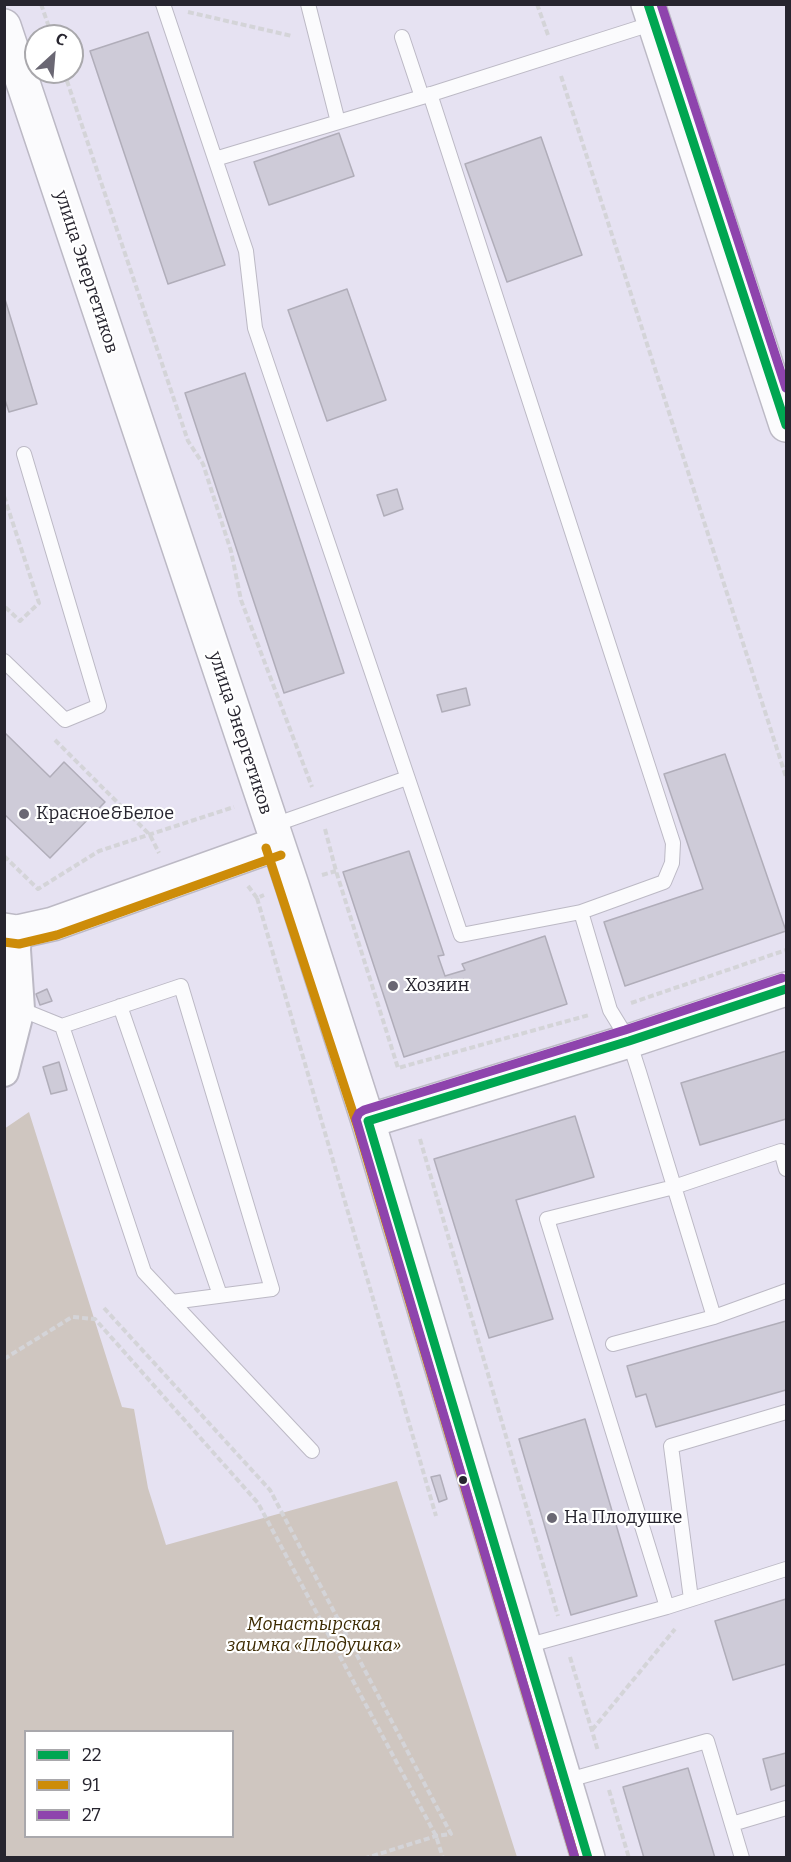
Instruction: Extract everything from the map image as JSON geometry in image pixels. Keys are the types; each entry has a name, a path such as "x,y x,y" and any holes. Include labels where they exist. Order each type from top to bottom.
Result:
{"street":[{"path":"651,14 786,425"},
{"name":"улица Энергетиков","path":"4,26 368,1121 588,1857"},
{"path":"4,1072 20,1009 16,950 11,931 53,924 171,882 274,835"},
{"path":"368,1121 629,1041 786,989"}],"lane":[{"path":"308,4 338,122"},
{"path":"164,6 246,251 255,328 460,935 580,912 664,882 672,862 673,843 426,95 402,37"},
{"path":"215,159 554,55 651,14"},
{"path":"4,661 65,720 99,706 24,454"},
{"path":"274,835 321,810 407,778"},
{"path":"580,912 610,1010 629,1041 714,1317"},
{"path":"20,1009 62,1026 181,986 272,1289 172,1302"},
{"path":"120,1006 220,1295"},
{"path":"62,1026 144,1272 312,1451"},
{"path":"668,1607 547,1219 675,1187 781,1152 786,1170"},
{"path":"613,1344 714,1317 786,1291"},
{"path":"691,1599 671,1446 786,1412"},
{"path":"525,1646 668,1607 786,1569"},
{"path":"565,1781 707,1741 742,1857"},
{"path":"732,1824 786,1808"}],"path":[{"path":"41,4 48,24"},
{"path":"537,4 786,777"},
{"path":"164,6 317,41"},
{"path":"68,84 188,441 203,464 231,551 241,600 321,810 336,871 398,1068 610,1010 786,950"},
{"path":"4,496 39,603 20,621 4,606"},
{"path":"53,739 150,835 171,882"},
{"path":"4,856 38,889 99,851 235,807"},
{"path":"256,898 436,1516"},
{"path":"419,1135 629,1857"},
{"path":"104,1308 270,1490 451,1834 436,1836 366,1857"},
{"path":"4,1359 72,1317 94,1319 258,1503 436,1836 443,1857"},
{"path":"592,1731 681,1622"}],"green space":[{"name":"Монастырская заимка «Плодушка»","path":"29,1112 122,1407 134,1409 148,1488 166,1545 397,1481 517,1857 5,1857 4,1129"}],"building":[{"path":"148,32 225,265 168,284 90,51"},
{"path":"339,133 354,176 269,205 254,162"},
{"path":"541,137 582,255 507,282 465,164"},
{"path":"347,289 386,400 327,421 288,310"},
{"path":"4,296 37,404 9,412 4,397"},
{"path":"245,373 344,673 284,693 185,393"},
{"path":"397,489 403,509 384,516 377,495"},
{"path":"466,688 470,705 442,712 437,695"},
{"path":"4,732 50,777 64,762 105,802 50,858 4,814"},
{"path":"725,754 786,931 625,986 604,922 703,889 664,774"},
{"path":"409,851 444,955 438,956 445,976 465,970 462,964 545,936 567,1004 404,1057 343,872"},
{"path":"47,989 52,1001 40,1005 36,994"},
{"path":"786,1051 786,1119 700,1145 681,1083"},
{"path":"59,1062 67,1090 51,1094 43,1067"},
{"path":"575,1116 594,1177 516,1200 553,1319 489,1338 434,1159"},
{"path":"786,1321 786,1390 656,1427 646,1394 636,1397 627,1366"},
{"path":"585,1419 637,1596 571,1615 519,1439"},
{"path":"440,1475 447,1499 439,1502 431,1477"},
{"path":"786,1599 786,1664 733,1680 715,1621"},
{"path":"786,1753 786,1785 771,1790 763,1759"},
{"path":"688,1768 715,1858 644,1858 623,1787"}],"transit line":[{"name":"22","path":"648,4 786,425"},
{"name":"27","path":"661,4 786,388"},
{"name":"91","path":"266,848 357,1125 575,1858"},
{"name":"91","path":"4,942 19,944 57,935 281,855"},
{"name":"27","path":"575,1858 356,1119 364,1110 625,1030 782,978"},
{"name":"22","path":"368,1121 629,1041 786,989"},
{"name":"22","path":"368,1121 588,1858"}],"place":[{"name":"Красное&Белое","path":"24,814"},
{"name":"Хозяин","path":"393,986"},
{"name":"На Плодушке","path":"552,1518"}]}
